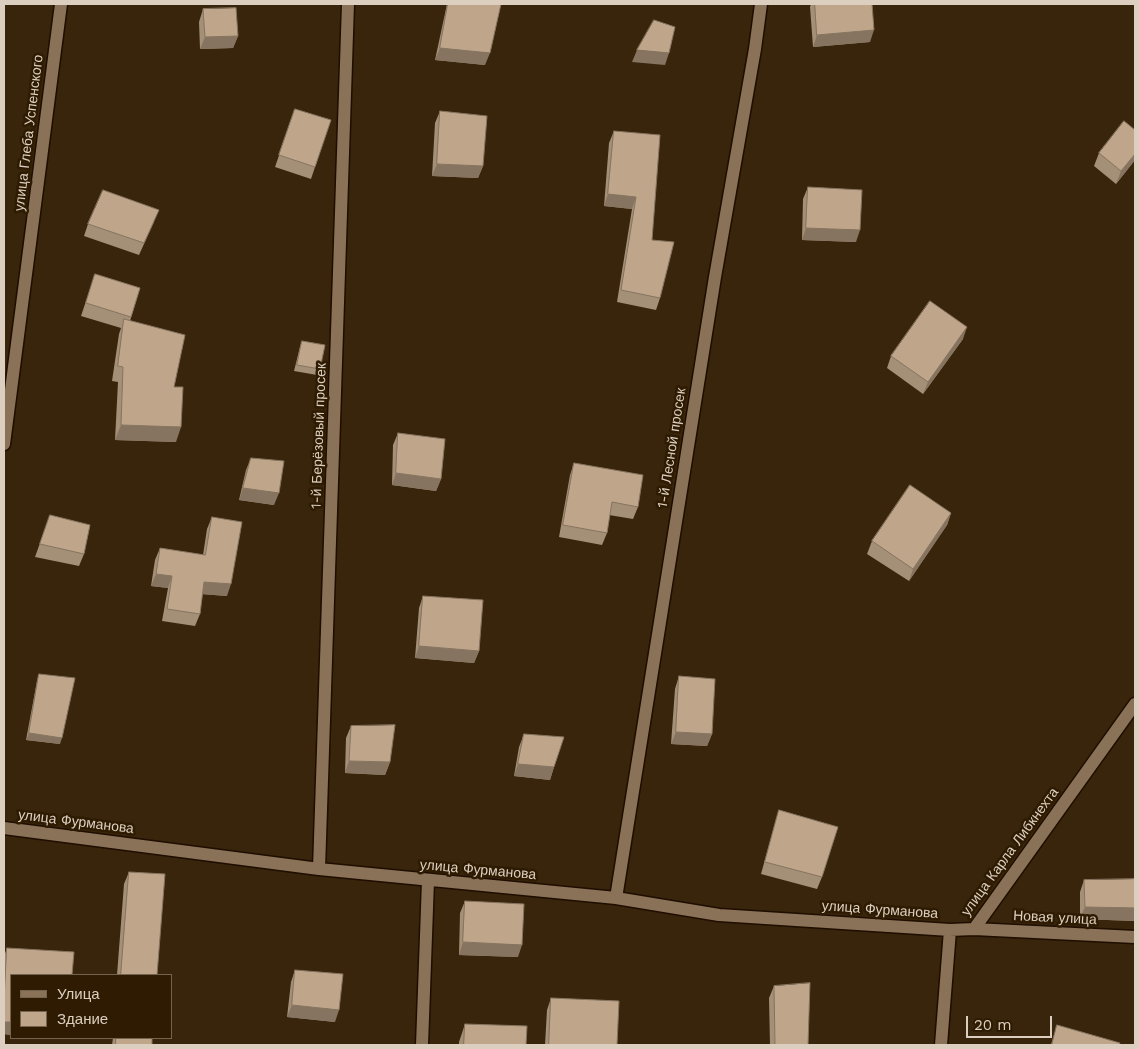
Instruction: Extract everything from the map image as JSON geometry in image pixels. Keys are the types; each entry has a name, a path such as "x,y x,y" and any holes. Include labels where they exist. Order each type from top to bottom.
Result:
{"street":[{"name":"улица Глеба Успенского","path":"4,444 61,4"},
{"name":"1-й Берёзовый просек","path":"319,869 348,4"},
{"name":"1-й Лесной просек","path":"616,898 713,287 755,49 761,4"},
{"name":"улица Карла Либкнехта","path":"950,930 974,929 1135,704"},
{"name":"улица Фурманова","path":"4,828 319,869 616,898 719,915 950,930"},
{"path":"422,1045 428,881"},
{"name":"Новая улица","path":"974,929 1135,937"},
{"path":"941,1045 950,930"}],"building":[{"path":"448,4 501,4 490,53 440,48"},
{"path":"815,4 872,4 874,30 817,35"},
{"path":"236,8 238,36 205,37 203,9"},
{"path":"654,20 675,27 669,53 637,50"},
{"path":"295,109 331,120 315,167 279,155"},
{"path":"440,111 487,116 483,166 437,164"},
{"path":"1124,121 1135,130 1135,154 1121,171 1099,153"},
{"path":"614,131 660,135 652,240 674,242 660,298 621,290 636,197 608,194"},
{"path":"808,187 862,190 860,230 806,228"},
{"path":"103,190 159,210 144,243 88,224"},
{"path":"95,274 140,288 131,317 86,303"},
{"path":"930,301 967,327 928,382 891,356"},
{"path":"124,319 185,335 174,387 183,387 181,427 121,425 123,367 118,366"},
{"path":"302,341 325,345 320,369 297,365"},
{"path":"398,433 445,439 441,479 396,473"},
{"path":"251,458 284,461 279,493 243,488"},
{"path":"574,463 643,475 638,507 612,502 607,533 563,525"},
{"path":"910,485 951,513 913,569 872,541"},
{"path":"50,515 90,525 84,554 40,544"},
{"path":"212,517 242,522 231,584 204,582 200,614 167,609 172,576 156,574 160,548 205,555"},
{"path":"423,596 483,600 479,651 419,646"},
{"path":"39,674 75,678 62,738 29,733"},
{"path":"679,676 715,679 712,734 676,732"},
{"path":"395,725 390,762 349,761 351,726"},
{"path":"524,734 564,737 554,767 518,764"},
{"path":"779,810 838,827 822,877 765,862"},
{"path":"129,872 165,874 157,974 121,974"},
{"path":"1135,879 1135,908 1085,907 1084,880"},
{"path":"465,901 524,904 522,945 463,942"},
{"path":"7,948 74,952 72,974 10,974 10,1022 4,1022"},
{"path":"295,970 343,974 339,1010 292,1005"},
{"path":"810,983 808,1045 775,1045 774,986"},
{"path":"551,998 619,1001 617,1045 549,1045"},
{"path":"465,1024 527,1026 526,1045 464,1045"},
{"path":"1057,1025 1120,1043 1119,1045 1052,1045"},
{"path":"116,1039 152,1039 152,1045 116,1045"}]}
